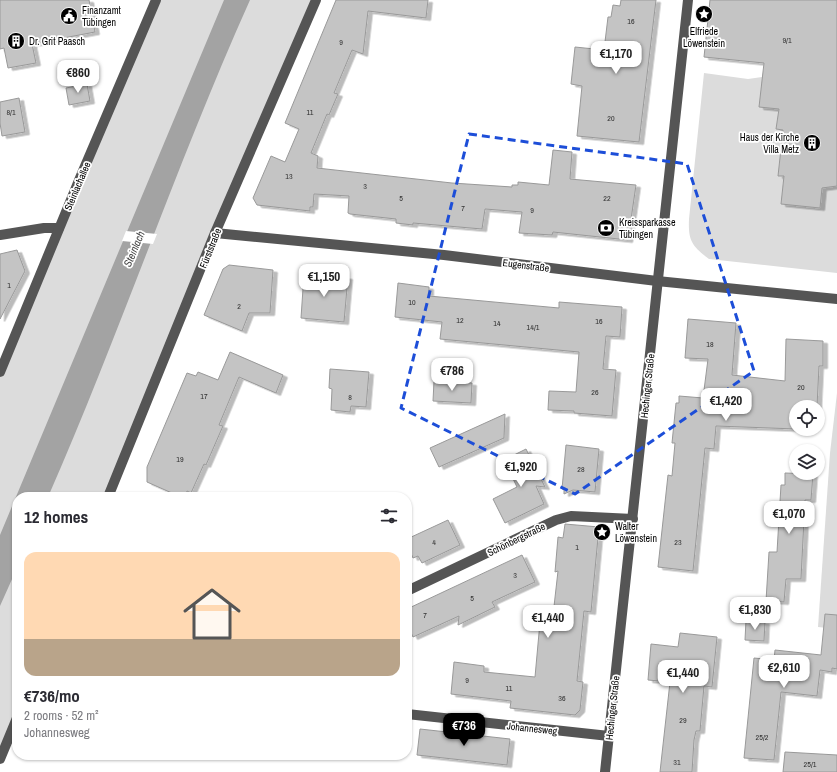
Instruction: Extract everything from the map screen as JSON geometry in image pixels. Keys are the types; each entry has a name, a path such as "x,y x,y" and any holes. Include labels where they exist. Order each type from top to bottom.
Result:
{"street":[{"name":"Steinlachallee","path":"0,372 59,228 156,0"},
{"name":"Fürststraße","path":"110,492 215,233 316,0"},
{"name":"Hechinger Straße","path":"605,772 688,0"},
{"path":"0,236 44,228 59,228"},
{"name":"Eugenstraße","path":"215,233 444,255 658,281 837,299"},
{"name":"Schönbergstraße","path":"412,589 556,520 572,516 633,519"},
{"name":"Johannesweg","path":"412,715 609,736"},
{"path":"0,759 12,730"}],"highlighted area":[{"path":"469,134 687,164 754,371 575,494 401,408"}],"shaded area":[{"path":"156,0 316,0 110,492 12,492 12,730 0,759 0,372"},
{"path":"704,73 748,79 762,77 821,83 837,100 837,273 709,259 692,242 689,233 689,219"},
{"path":"837,393 837,629 818,627 830,453"}],"water":[{"name":"Steinlach","path":"224,0 250,0 223,61 100,373 50,492 18,492"},
{"path":"12,506 12,579 0,606 0,535"}],"pier":[{"path":"126,231 157,234 153,244 122,241"}],"building":[{"path":"0,0 89,0 95,32 32,44 36,63 8,68 4,48 0,49"},
{"path":"336,0 428,0 426,18 368,11 363,54 352,50 334,93 338,94 329,115 327,114 311,153 318,156 317,168 452,183 512,187 512,185 518,185 518,182 549,185 553,150 572,152 570,179 636,185 628,240 553,232 552,235 519,233 522,212 485,209 482,229 413,223 413,225 396,223 396,219 350,214 348,213 349,196 314,194 313,207 310,207 310,211 257,205 253,198 271,156 285,162 299,129 285,123"},
{"path":"621,0 656,0 639,142 577,136 582,86 571,84 575,47 604,50 608,17 611,17 613,5 620,6"},
{"path":"710,0 837,0 837,186 822,188 820,208 781,204 784,176 778,176 783,130 776,129 779,109 759,107 764,63 704,57"},
{"path":"87,84 90,101 69,105 66,88"},
{"path":"19,98 25,132 2,136 0,123 0,102"},
{"path":"17,250 25,271 0,319 0,254"},
{"path":"229,265 273,270 270,313 249,313 242,331 204,315 223,269"},
{"path":"304,274 348,277 344,322 301,318"},
{"path":"398,283 429,287 429,296 559,308 559,302 622,307 620,337 606,336 603,369 616,370 612,416 574,413 574,411 548,410 549,391 576,392 579,352 440,339 442,322 395,317"},
{"path":"688,319 736,323 732,375 785,381 786,339 823,341 823,366 819,366 817,400 789,400 789,429 716,426 714,449 705,448 693,571 658,567 668,475 672,476 675,443 672,443 676,403 679,403 679,396 703,398 708,359 685,358"},
{"path":"230,352 283,375 276,393 239,377 219,425 223,426 206,465 204,464 191,492 170,492 147,482 147,467 187,373 196,376 198,372 218,380"},
{"path":"330,369 369,372 366,407 351,406 350,412 331,410 332,389 329,388"},
{"path":"434,381 472,383 471,403 433,401"},
{"path":"505,414 504,438 439,467 430,448"},
{"path":"566,445 599,449 595,492 573,490 564,494 564,489 562,489"},
{"path":"526,449 545,487 536,486 544,504 505,523 493,499 517,487 504,460"},
{"path":"785,473 789,473 789,480 813,480 811,500 805,500 801,579 786,579 784,602 766,601 769,552 777,552 781,485 785,485"},
{"path":"448,520 460,545 422,563 418,556 413,558 412,556 412,537"},
{"path":"565,524 599,527 591,612 584,611 577,681 583,682 580,710 575,715 510,708 511,701 451,694 454,662 484,666 484,672 535,677 540,622 552,624 558,571 555,572 558,537 563,538"},
{"path":"522,555 535,582 492,602 495,607 458,625 459,616 413,637 412,607"},
{"path":"825,614 837,615 837,669 832,668 832,672 820,670 817,696 781,692 774,760 744,758 754,658 774,660 775,650 821,655"},
{"path":"746,620 765,622 764,641 745,640"},
{"path":"680,633 717,637 712,687 704,686 700,731 696,731 694,740 692,772 660,772 670,682 648,680 651,644 678,647"},
{"path":"420,729 510,739 507,765 417,755"},
{"path":"785,752 837,755 837,772 783,772"}],"place":[{"name":"Elfriede Löwenstein","path":"704,14"},
{"name":"Finanzamt Tübingen","path":"69,16"},
{"name":"Dr. Grit Paasch","path":"16,41"},
{"name":"Haus der Kirche Villa Metz","path":"812,143"},
{"name":"Kreissparkasse Tübingen","path":"606,228"},
{"name":"Walter Löwenstein","path":"602,532"}]}
